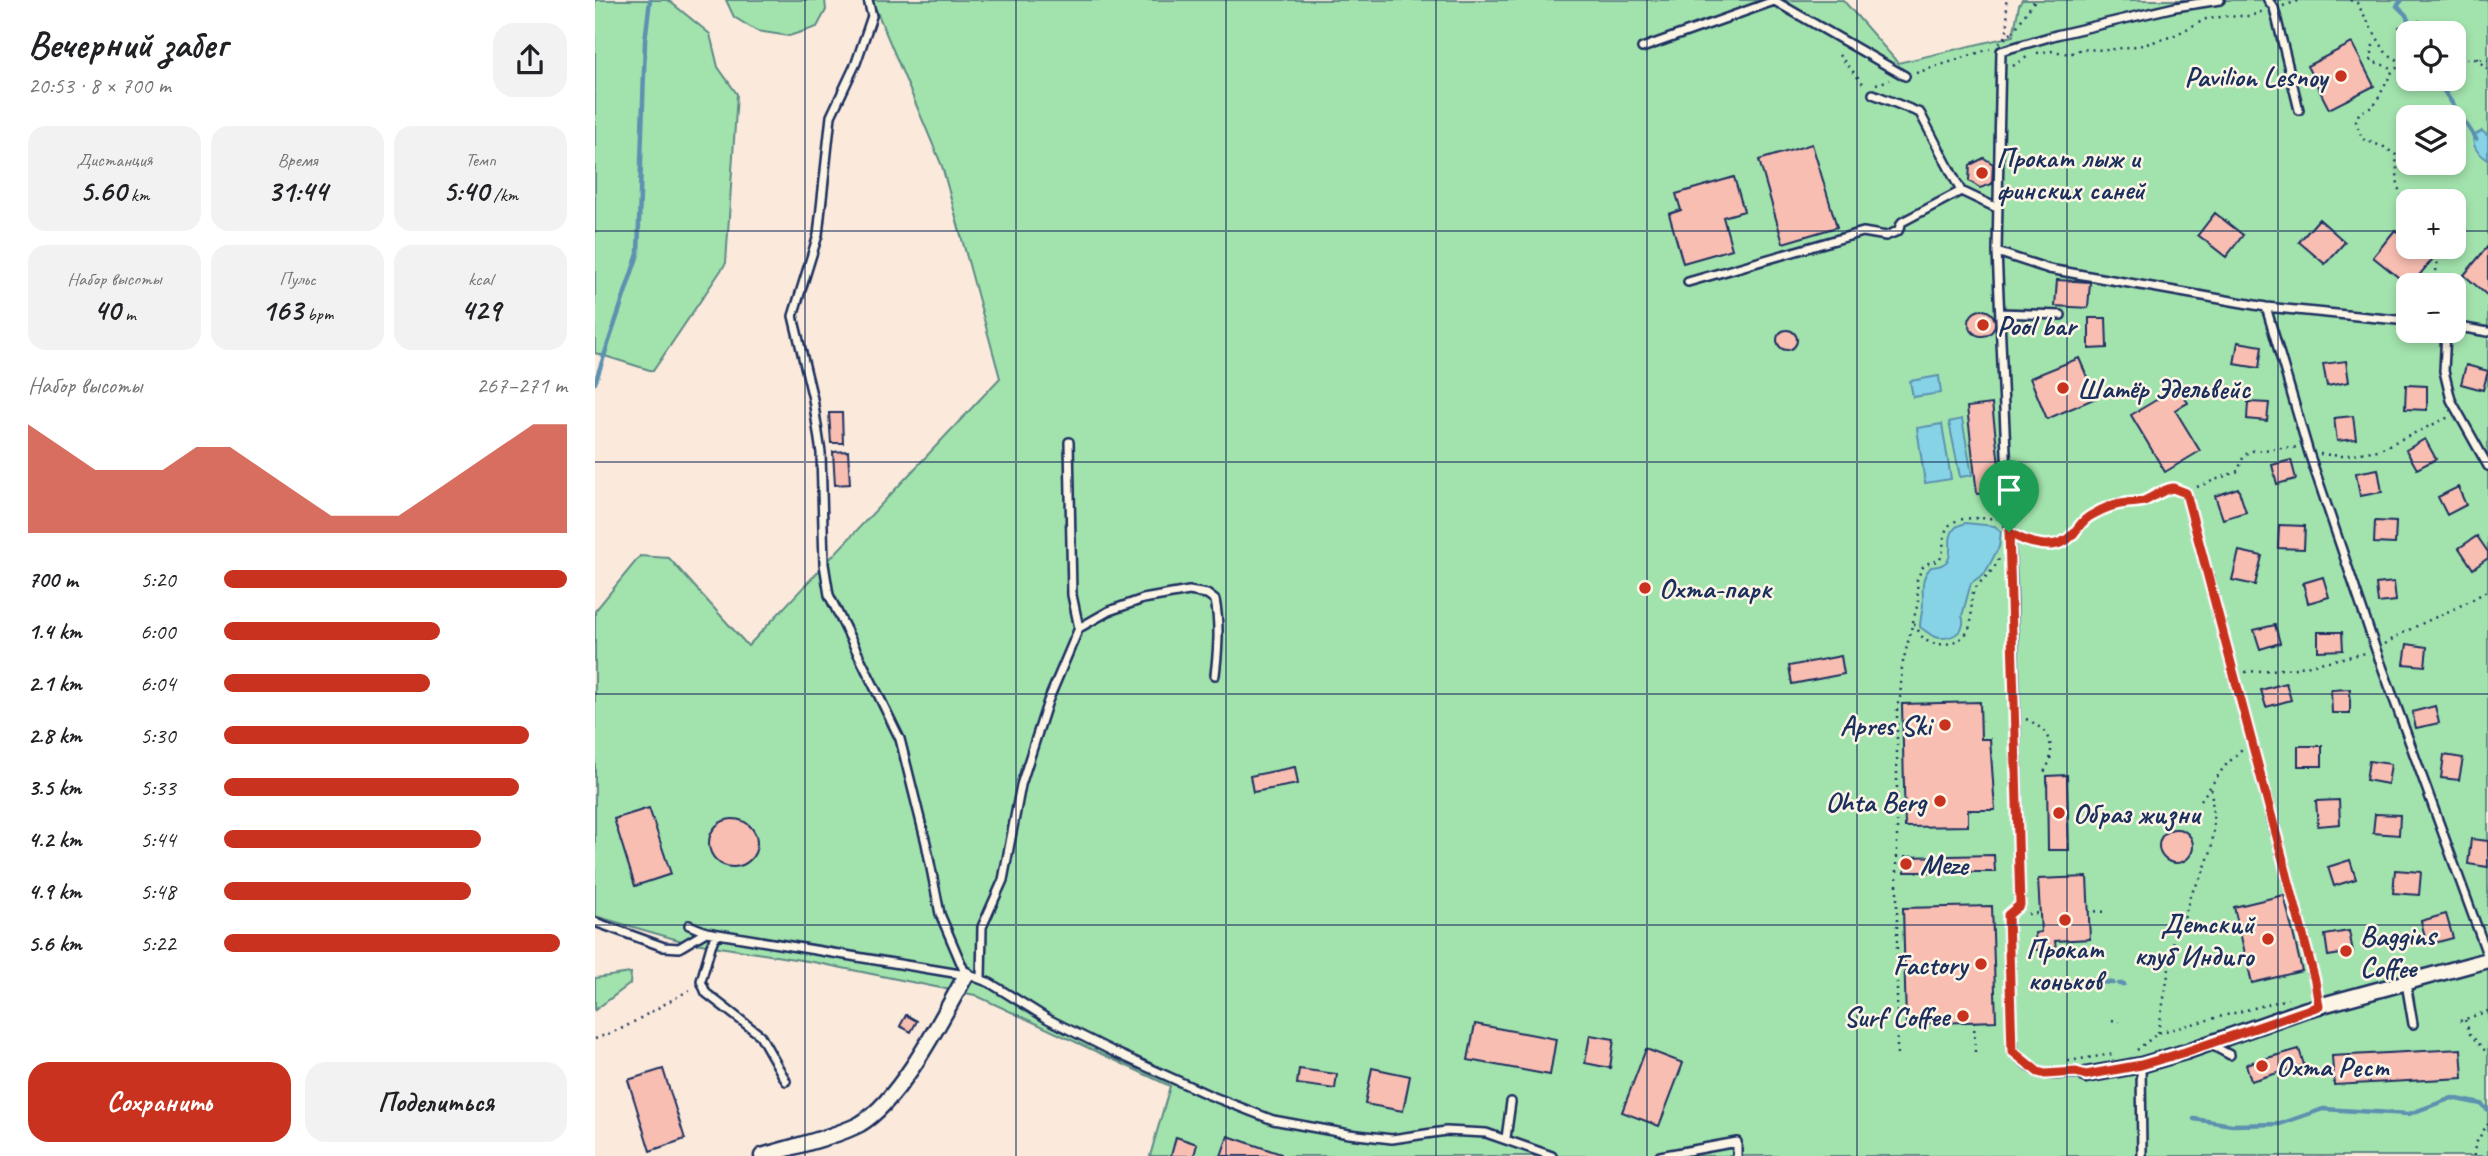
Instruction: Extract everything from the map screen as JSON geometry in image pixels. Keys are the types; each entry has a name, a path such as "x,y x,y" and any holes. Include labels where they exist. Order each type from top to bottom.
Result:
{"street":[{"path":"2086,1075 2141,1065 2319,1006 2488,959"},
{"path":"762,1156 848,1129 870,1116 915,1063 973,977"}],"lane":[{"path":"868,0 872,16 856,63 831,116 818,235 793,316 813,399 821,453 824,564 829,595 900,739 926,843 940,914 973,977"},
{"path":"2086,1075 2076,1072 2038,1072 2012,1051 2008,915 2020,905 2009,532 1997,252 2000,47 2175,7 2220,0"},
{"path":"2268,0 2274,8 2299,110"},
{"path":"1642,48 1774,1 1905,76"},
{"path":"1873,94 1920,113 1961,191 1997,208"},
{"path":"1688,282 1863,232 1886,236 1898,231 1902,222 1961,191"},
{"path":"1997,252 2049,269 2266,307 2396,320"},
{"path":"2266,307 2309,453 2376,650 2488,959"},
{"path":"2000,313 2061,315"},
{"path":"2466,328 2488,332"},
{"path":"2445,343 2444,371 2451,400 2488,466"},
{"path":"973,977 982,927 1003,880 1021,785 1048,701 1079,628 1072,595 1069,442"},
{"path":"2186,493 2315,981 2319,1006"},
{"path":"1079,628 1109,611 1143,599 1189,592 1207,594 1215,600 1217,611 1219,644 1215,675"},
{"path":"595,922 664,947 680,948 705,932"},
{"path":"689,925 705,932 973,977 1114,1052 1209,1095 1273,1119 1349,1134 1392,1139 1446,1130 1486,1133 1552,1156"},
{"path":"716,934 701,981 706,993 760,1035 786,1081"},
{"path":"2406,983 2413,1024"},
{"path":"2213,1042 2217,1048 2230,1055"},
{"path":"2141,1065 2142,1156"},
{"path":"1506,1138 1511,1102"},
{"path":"1660,1156 1737,1143 1737,1156"}],"path":[{"path":"2000,47 2008,26 2006,0"},
{"path":"1866,86 2000,47 2035,0"},
{"path":"2001,74 2032,54 2052,51 2070,54 2081,49 2108,50 2143,44 2173,36 2206,19 2251,16 2301,0"},
{"path":"2350,0 2357,3 2386,53 2396,59"},
{"path":"2373,45 2371,61 2395,69 2374,106 2359,113 2356,122 2362,139 2384,147 2396,155 2399,189"},
{"path":"1839,55 1873,94"},
{"path":"2466,56 2488,60"},
{"path":"2476,58 2488,70"},
{"path":"2009,532 2031,544 2061,544 2073,534 2080,523 2093,514 2126,503 2142,502 2165,489 2173,488 2186,493"},
{"path":"2114,506 2120,494"},
{"path":"1897,1054 1896,705 1900,700 1902,666 1918,602 1917,579 1923,567 1930,562 1939,561 1943,554 1945,530 1963,519 1998,518 1999,524"},
{"path":"1913,623 1930,642 1946,645 1963,637 1969,629 1973,592 1995,570 2002,549"},
{"path":"2015,714 2040,725 2047,734 2051,758 2042,775"},
{"path":"2201,800 2224,766 2252,740"},
{"path":"2158,1033 2175,934 2184,919 2190,895 2202,875 2211,851 2214,829 2211,784"},
{"path":"2088,911 2109,912"},
{"path":"595,1039 624,1028 687,993 701,981"},
{"path":"2126,1052 2139,1049 2158,1033 2290,999"},
{"path":"2488,1011 2462,1021 2488,1054"},
{"path":"2112,1020 2119,1022"},
{"path":"1974,1022 1975,1052"},
{"path":"2061,1063 2113,1054"},
{"path":"2474,1156 2475,1145 2488,1123"}],"green space":[{"path":"595,0 668,0 710,34 718,67 737,94 726,263 653,371 595,353"},
{"path":"726,0 825,0 826,10 817,27 789,36 757,31 734,17"},
{"name":"Охта-парк","path":"872,0 1843,0 1898,63 2013,36 2022,0 2488,0 2488,1156 1150,1156 1170,1086 975,995 813,962 682,941 595,916 595,611 640,556 669,558 748,646 1000,378 942,166"},
{"path":"631,973 630,984 595,1010 595,978"}],"water":[{"path":"2482,131 2488,136 2488,160 2479,153 2474,144 2473,136"},
{"path":"1939,376 1941,393 1913,397 1910,381"},
{"path":"1962,419 1972,475 1960,477 1949,422"},
{"path":"1942,424 1951,479 1925,483 1917,428"},
{"path":"1965,523 1995,526 2001,532 1999,547 1985,573 1971,583 1961,629 1947,638 1939,638 1920,627 1924,580 1931,567 1946,562 1952,533 1956,527"}],"building":[{"name":"Pavilion Lesnoy","path":"2352,43 2374,86 2329,109 2307,66"},
{"path":"1812,144 1837,227 1783,243 1759,160"},
{"name":"Прокат лыж и финских саней","path":"1984,158 1993,164 1992,184 1980,188 1969,181 1970,165"},
{"path":"1734,177 1744,211 1723,217 1732,249 1683,263 1669,214 1681,210 1676,194"},
{"path":"2215,213 2243,235 2226,257 2198,235"},
{"path":"2319,219 2345,242 2325,264 2299,242"},
{"path":"2395,230 2396,259 2432,260 2421,273 2396,273 2396,275 2373,257"},
{"path":"2488,246 2488,296 2466,277 2466,273"},
{"path":"2057,280 2090,282 2088,308 2055,306"},
{"name":"Pool bar","path":"1982,310 1991,314 1995,323 1991,332 1982,336 1973,332 1969,323 1973,314"},
{"path":"2089,318 2106,318 2107,348 2089,349"},
{"path":"1787,330 1794,333 1797,340 1794,347 1787,350 1780,347 1777,340 1780,333"},
{"path":"2238,342 2262,346 2259,368 2234,364"},
{"name":"Шатёр Эдельвейс","path":"2079,358 2096,398 2047,419 2030,378"},
{"path":"2346,361 2349,382 2327,386 2323,364"},
{"path":"2466,365 2488,371 2483,390 2461,384"},
{"path":"2406,385 2427,386 2427,410 2405,409"},
{"path":"2178,387 2188,403 2175,410 2200,451 2165,472 2131,415"},
{"path":"2248,402 2269,403 2267,421 2247,419"},
{"path":"1992,404 2002,491 1977,494 1967,407"},
{"path":"829,413 842,413 843,443 831,443"},
{"path":"2353,416 2356,439 2337,441 2334,418"},
{"path":"2425,439 2436,459 2417,469 2406,450"},
{"path":"848,451 850,484 835,485 833,452"},
{"path":"2291,460 2296,479 2277,484 2272,465"},
{"path":"2378,469 2382,492 2360,496 2356,473"},
{"path":"2458,487 2466,505 2447,515 2438,497"},
{"path":"2238,488 2246,512 2223,519 2215,496"},
{"path":"2375,521 2396,522 2395,544 2374,543"},
{"path":"2279,525 2305,526 2304,549 2278,548"},
{"path":"2477,536 2488,552 2488,558 2473,569 2459,548"},
{"path":"2239,551 2262,556 2255,585 2232,580"},
{"path":"2323,577 2329,597 2308,603 2303,583"},
{"path":"2394,582 2396,601 2378,603 2376,584"},
{"path":"2275,625 2280,643 2260,649 2254,630"},
{"path":"2318,632 2342,632 2343,650 2318,651"},
{"path":"2407,644 2427,647 2425,666 2404,664"},
{"path":"1841,656 1844,674 1792,684 1789,666"},
{"path":"2286,683 2291,700 2266,707 2261,690"},
{"path":"2350,689 2350,713 2332,713 2331,690"},
{"path":"1980,702 1981,739 1990,739 1995,810 1968,810 1968,826 1905,827 1902,704"},
{"path":"2435,706 2439,723 2416,728 2412,712"},
{"path":"2298,746 2322,746 2322,766 2298,766"},
{"path":"2444,755 2463,758 2459,780 2441,778"},
{"path":"2369,761 2391,764 2388,784 2366,780"},
{"path":"1295,767 1298,784 1253,792 1250,776"},
{"path":"2067,775 2069,850 2048,850 2047,776"},
{"path":"2339,800 2340,824 2318,826 2316,801"},
{"path":"649,808 671,874 635,886 614,819"},
{"path":"2375,814 2400,815 2399,835 2373,833"},
{"path":"733,819 750,826 757,843 750,860 733,867 716,860 709,843 716,826"},
{"path":"2176,829 2188,834 2193,846 2188,858 2176,863 2164,858 2159,846 2164,834"},
{"path":"2471,839 2488,841 2488,867 2468,864"},
{"path":"1994,855 1995,872 1905,872 1905,857"},
{"path":"2350,860 2356,879 2334,886 2328,867"},
{"path":"2395,870 2421,872 2419,895 2393,893"},
{"path":"2087,877 2090,939 2055,941 2056,949 2036,950 2035,933 2041,932 2038,879"},
{"name":"Детский клуб Индиго","path":"2284,895 2302,971 2252,983 2234,907"},
{"path":"1992,906 1996,1021 1906,1024 1903,908"},
{"path":"2446,914 2453,938 2427,945 2421,921"},
{"path":"2349,931 2353,952 2328,956 2325,935"},
{"path":"906,1015 917,1021 911,1032 900,1026"},
{"path":"1475,1024 1556,1039 1550,1075 1468,1060"},
{"path":"1590,1035 1614,1039 1610,1068 1585,1063"},
{"path":"1646,1049 1683,1063 1659,1126 1622,1112"},
{"path":"2299,1049 2304,1065 2251,1081 2246,1064"},
{"path":"2461,1049 2463,1078 2334,1085 2332,1056"},
{"path":"1372,1068 1410,1076 1403,1111 1365,1104"},
{"path":"663,1069 685,1139 650,1151 628,1080"},
{"path":"1299,1069 1337,1074 1335,1089 1297,1084"},
{"path":"1228,1136 1281,1154 1281,1156 1221,1156"},
{"path":"1176,1137 1197,1144 1194,1156 1171,1156"}],"waterway":[{"path":"595,383 638,254 645,41 650,0"},
{"path":"2402,0 2397,6 2408,21"},
{"path":"2444,91 2476,139"},
{"path":"2087,981 2113,983"},
{"path":"2119,984 2124,984"},
{"path":"2194,1119 2232,1125 2280,1124 2323,1109 2409,1114 2452,1098 2481,1104 2488,1110"}],"place":[{"name":"Pavilion Lesnoy","path":"2341,76"},
{"name":"Прокат лыж и финских саней","path":"1982,173"},
{"name":"Pool bar","path":"1983,325"},
{"name":"Шатёр Эдельвейс","path":"2063,388"},
{"name":"Охта-парк","path":"1645,588"},
{"name":"Apres Ski","path":"1945,725"},
{"name":"Ohta Berg","path":"1940,801"},
{"name":"Образ жизни","path":"2059,813"},
{"name":"Meze","path":"1906,864"},
{"name":"Прокат коньков","path":"2065,920"},
{"name":"Детский клуб Индиго","path":"2268,939"},
{"name":"Baggins Coffee","path":"2346,951"},
{"name":"Factory","path":"1981,964"},
{"name":"Surf Coffee","path":"1963,1016"},
{"name":"Охта Рест","path":"2262,1066"}],"route":[{"path":"2173,488 2186,493 2315,981 2319,1006 2185,1052 2141,1065 2086,1075 2076,1072 2038,1072 2012,1051 2008,915 2020,905 2009,532 2031,544 2061,544 2073,534 2080,523 2093,514 2126,503 2142,502 2165,489 2173,488"}]}
